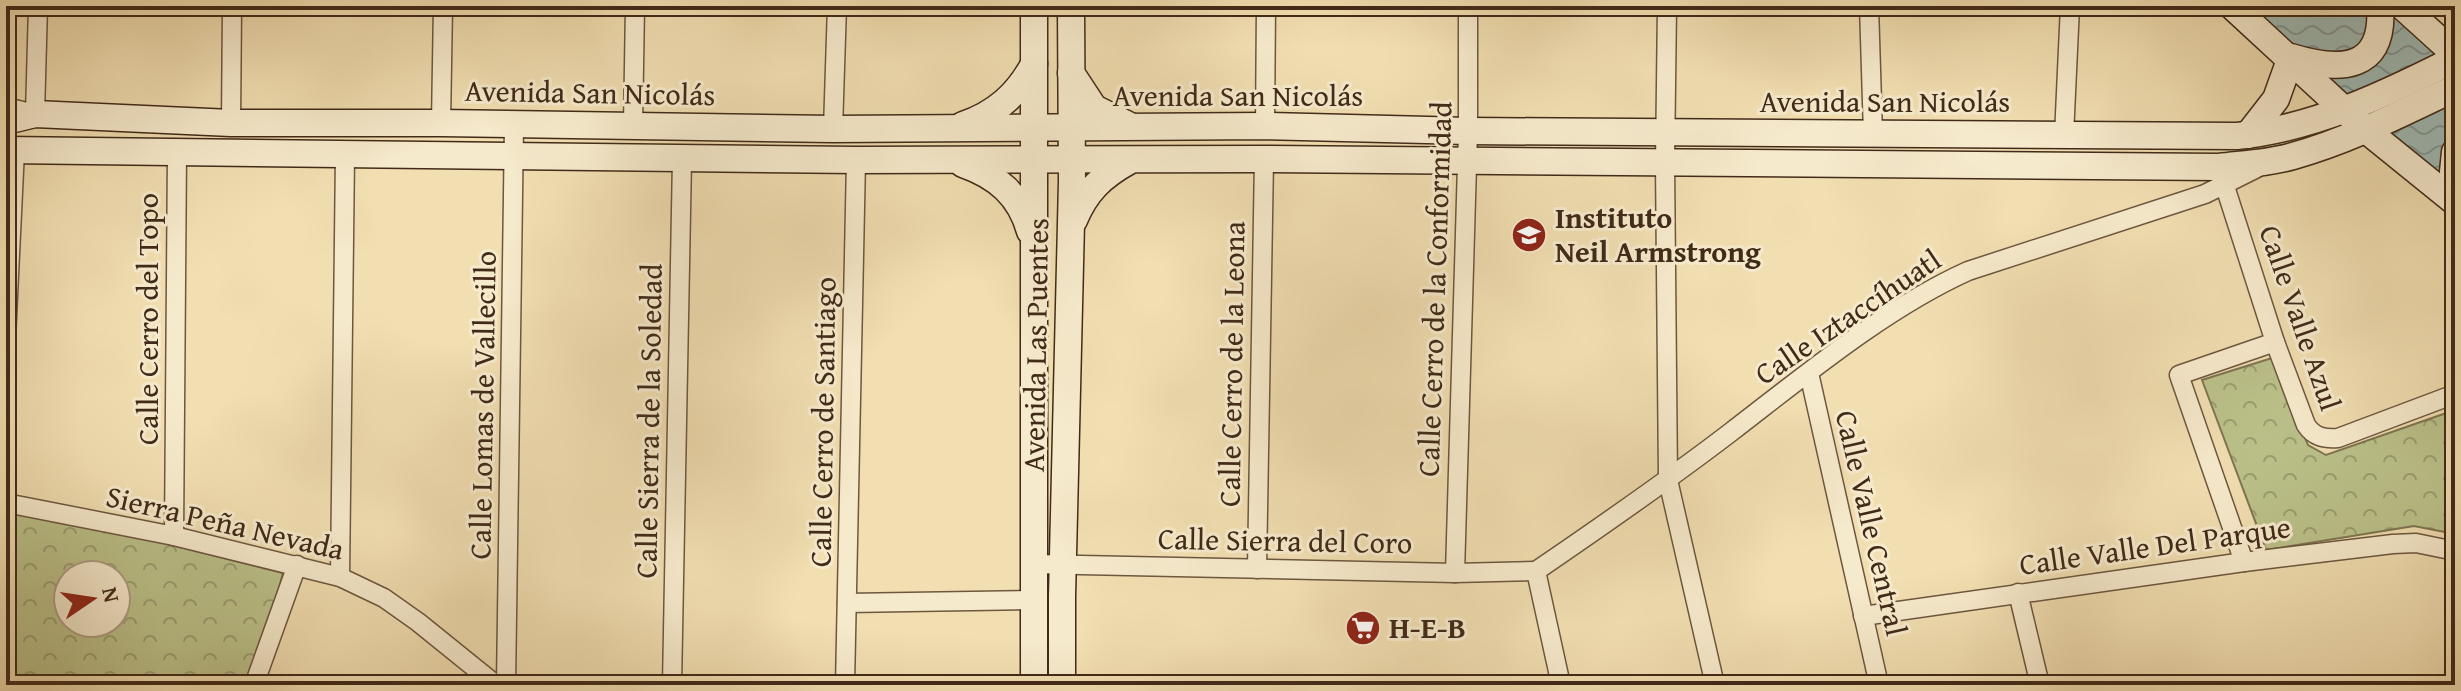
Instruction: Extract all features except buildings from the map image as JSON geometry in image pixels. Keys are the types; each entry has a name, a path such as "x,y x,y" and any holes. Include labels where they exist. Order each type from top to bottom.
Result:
{"street":[{"path":"6,107 35,114 38,6"},
{"path":"231,123 232,6"},
{"path":"441,123 443,6"},
{"path":"633,126 635,6"},
{"path":"833,129 837,6"},
{"name":"Avenida Las Puentes","path":"1034,6 1034,685"},
{"name":"Avenida Las Puentes","path":"1062,685 1072,161 1071,6"},
{"path":"1265,126 1266,6"},
{"name":"Calle Cerro de la Conformidad","path":"1455,573 1468,131 1468,6"},
{"path":"1667,6 1668,480 1715,685"},
{"path":"1869,6 1873,134"},
{"path":"2064,136 2070,6"},
{"path":"2232,6 2296,59 2455,202"},
{"path":"2296,59 2341,66 2363,59 2374,47 2379,34 2380,6"},
{"path":"2402,6 2451,67"},
{"path":"2248,135 2276,99 2296,59"},
{"path":"952,128 976,121 1012,98 1034,64"},
{"name":"Avenida San Nicolás","path":"9,154 177,151 682,159 1467,161 2222,176 2301,154 2451,67"},
{"path":"1071,73 1094,108 1131,127"},
{"name":"Avenida San Nicolás","path":"6,121 35,114 231,123 833,129 1265,126 1468,131 2064,136 2248,135 2362,118"},
{"name":"Calle Lomas de Vallecillo","path":"506,685 514,125"},
{"name":"Calle Cerro del Topo","path":"174,536 177,151"},
{"path":"2455,152 2455,190"},
{"path":"6,338 9,154"},
{"path":"340,577 345,154"},
{"name":"Calle Sierra de la Soledad","path":"672,685 682,159"},
{"name":"Calle Cerro de la Leona","path":"1257,569 1264,159"},
{"name":"Calle Cerro de Santiago","path":"845,685 856,160"},
{"path":"952,160 991,176 1013,193 1026,214 1034,245"},
{"path":"1071,227 1091,188 1107,173 1129,161"},
{"name":"Calle Valle Azul","path":"2222,176 2275,342 2306,425 2317,436 2338,438 2455,394"},
{"name":"Calle Iztaccíhuatl","path":"1536,571 1668,480 1809,373 1911,301 1960,274 2205,194 2222,176"},
{"path":"2244,562 2179,377 2181,373 2275,342"},
{"name":"Calle Valle Central","path":"1809,373 1879,685"},
{"name":"Sierra Peña Nevada","path":"6,503 174,536 340,577 384,598 496,685"},
{"name":"Calle Valle Del Parque","path":"1863,616 2244,562 2404,543 2455,551"},
{"name":"Calle Sierra del Coro","path":"1033,564 1455,573 1536,571"},
{"path":"254,685 297,565"},
{"path":"1536,571 1561,685"},
{"path":"2018,593 2040,685"},
{"path":"847,603 1033,600"},
{"path":"1034,648 1044,668 1046,685"}],"green space":[{"path":"2272,358 2308,445 2326,455 2455,410 2455,534 2414,526 2266,550 2202,380"},
{"path":"6,503 283,573 269,625 246,685 6,685"}],"water":[{"path":"2232,6 2403,6 2455,54 2455,200"}],"place":[{"name":"Instituto Neil Armstrong","path":"1529,235"},
{"name":"H-E-B","path":"1363,628"}]}
